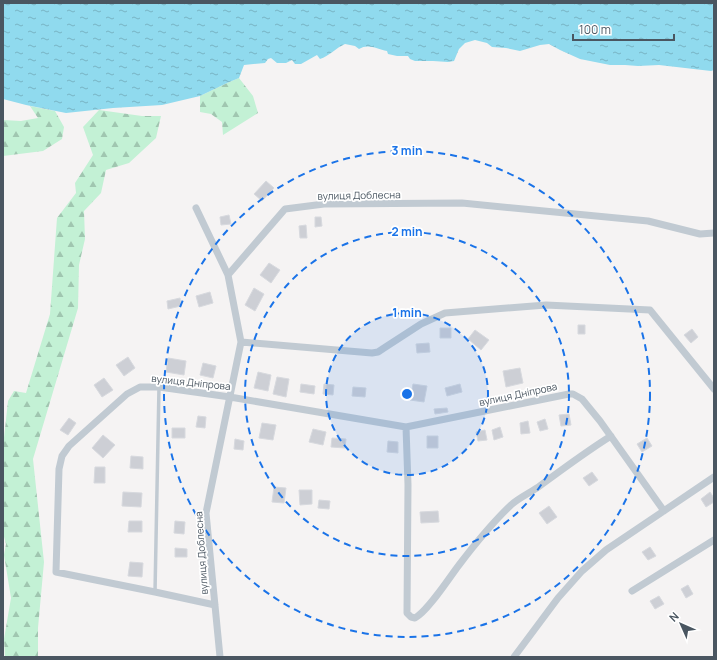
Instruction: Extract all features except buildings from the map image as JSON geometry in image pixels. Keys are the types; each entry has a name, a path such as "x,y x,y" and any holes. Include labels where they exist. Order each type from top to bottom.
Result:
{"street":[{"name":"вулиця Доблесна","path":"220,657 206,513 241,342 228,275 285,209 324,204 462,203 648,221 700,234 714,233"},
{"path":"196,208 228,275"},
{"path":"241,342 372,353 378,352 421,324 445,313 546,305 650,310 714,389"},
{"name":"вулиця Дніпрова","path":"215,605 56,572 59,469 62,456 69,446 127,394 140,388 159,387 230,397 406,427 573,394 582,400 611,436"},
{"path":"406,427 408,485 407,613 414,618 419,616 429,605 492,525 512,504 611,436 664,511"},
{"path":"514,657 558,598 582,571 606,550 714,477"},
{"path":"632,591 714,540"}],"lane":[{"path":"156,592 159,387"}],"green space":[{"path":"239,78 253,96 258,113 223,135 222,122 211,114 200,112 200,96"},
{"path":"30,106 55,111 64,127 62,139 43,151 3,156 3,120 21,121 38,118"},
{"path":"99,110 142,116 161,116 156,138 129,163 106,170 101,193 84,211 85,239 79,265 78,308 33,459 44,562 38,628 38,657 5,657 4,639 11,598 4,555 6,544 3,533 3,447 8,401 14,391 26,393 50,314 57,218 76,193 75,183 93,155 83,127"}],"water":[{"path":"3,3 714,3 714,70 711,71 659,65 610,65 580,59 549,44 520,51 492,47 487,43 475,40 465,43 459,49 454,61 448,62 415,61 410,59 408,56 388,54 387,51 373,47 366,46 359,49 355,46 345,44 323,58 320,59 317,55 301,64 295,64 292,60 286,63 277,63 271,58 265,63 244,65 239,78 200,96 162,105 66,113 3,99"}]}
